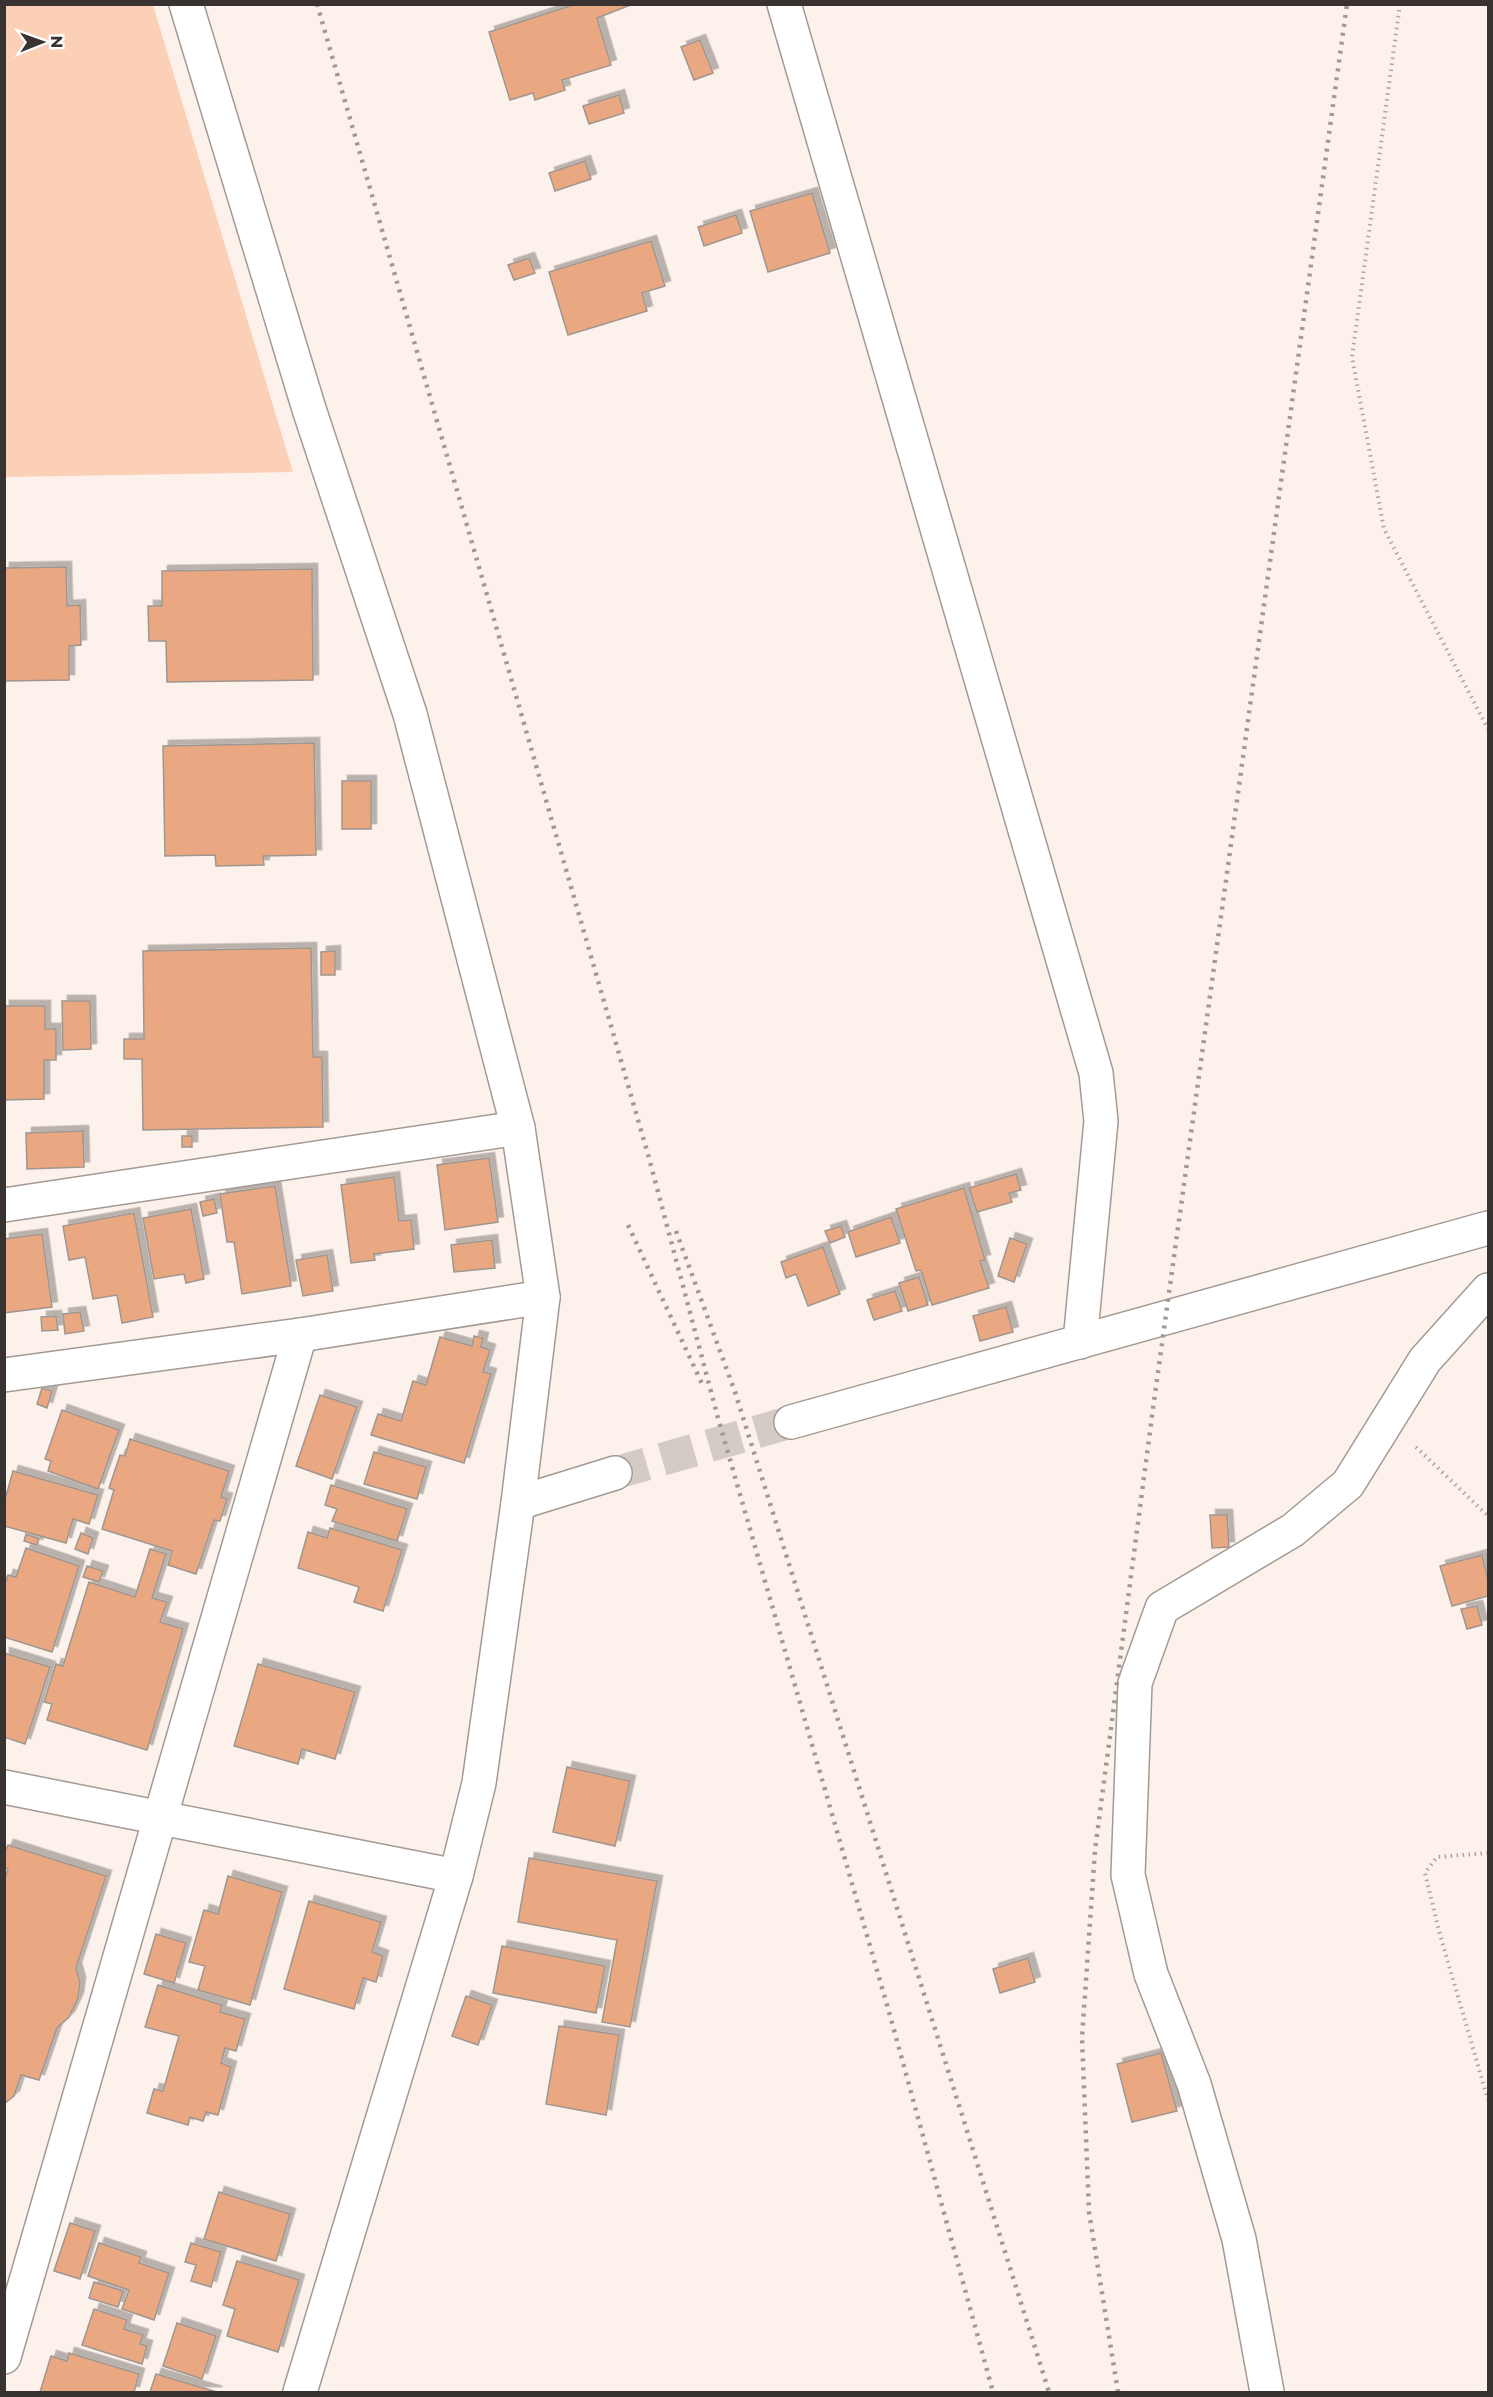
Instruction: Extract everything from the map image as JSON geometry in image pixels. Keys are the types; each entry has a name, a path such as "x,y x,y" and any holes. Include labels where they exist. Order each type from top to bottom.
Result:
{"street":[{"path":"186,4 309,409 410,714 518,1128 543,1297 518,1503 478,1783 456,1876 300,2392"},
{"path":"784,4 1096,1073 1101,1121 1080,1341"},
{"path":"4,1205 518,1128"},
{"path":"791,1422 1488,1228"},
{"path":"1267,2392 1239,2239 1194,2084 1150,1974 1128,1875 1135,1683 1162,1608 1293,1530 1348,1484 1425,1360 1488,1290"},
{"path":"4,1375 300,1335 543,1297"},
{"path":"4,2357 300,1335"},
{"path":"518,1503 615,1473"},
{"path":"4,1787 162,1816 456,1876"}],"path":[{"path":"1400,4 1352,357 1384,530 1488,729"},
{"path":"1388,1419 1488,1516"},
{"path":"1488,1853 1437,1857 1425,1874 1439,1931 1488,2100"}],"shaded area":[{"path":"4,5 153,5 293,472 5,477"}],"building":[{"path":"576,4 633,4 597,18 611,65 562,80 565,90 535,100 533,93 510,100 489,32"},
{"path":"700,40 713,73 694,80 681,47"},
{"path":"619,95 624,113 589,124 583,106"},
{"path":"585,161 591,179 555,191 549,173"},
{"path":"812,193 830,253 768,272 750,211"},
{"path":"736,215 742,233 704,246 698,227"},
{"path":"651,241 665,286 642,293 647,311 568,335 549,272"},
{"path":"529,258 535,273 514,280 508,265"},
{"path":"66,567 67,606 80,605 81,645 69,646 69,680 4,681 4,568"},
{"path":"312,569 313,680 167,682 166,641 149,641 148,606 162,606 162,571"},
{"path":"314,743 316,855 263,856 264,865 216,866 215,855 165,856 163,746"},
{"path":"342,781 371,781 371,829 342,829"},
{"path":"311,948 313,1057 322,1057 323,1127 143,1130 142,1059 124,1059 124,1039 144,1039 143,951"},
{"path":"335,951 335,975 321,975 321,952"},
{"path":"62,1001 90,1001 91,1049 63,1050"},
{"path":"4,1006 45,1006 45,1029 56,1029 56,1060 44,1060 44,1099 4,1100"},
{"path":"83,1131 84,1167 27,1169 26,1133"},
{"path":"182,1136 192,1136 192,1147 182,1147"},
{"path":"489,1158 498,1222 445,1230 437,1165"},
{"path":"1016,1174 1021,1190 1009,1193 1012,1202 977,1212 969,1188"},
{"path":"394,1177 399,1221 411,1220 414,1249 374,1254 375,1260 351,1263 341,1185"},
{"path":"275,1186 291,1286 242,1294 234,1242 227,1242 220,1194"},
{"path":"964,1188 985,1260 980,1261 989,1288 932,1305 921,1270 916,1271 896,1209"},
{"path":"214,1199 217,1213 203,1216 200,1202"},
{"path":"191,1209 204,1279 186,1283 184,1274 154,1279 143,1218"},
{"path":"134,1213 153,1317 122,1323 117,1295 93,1299 85,1257 69,1260 63,1226"},
{"path":"891,1217 900,1243 856,1257 848,1232"},
{"path":"841,1226 845,1237 830,1243 825,1231"},
{"path":"42,1234 52,1307 4,1313 4,1239"},
{"path":"1010,1238 1027,1244 1014,1282 998,1276"},
{"path":"492,1240 495,1268 454,1272 451,1245"},
{"path":"823,1247 840,1294 808,1306 796,1274 786,1278 781,1262"},
{"path":"327,1255 333,1291 303,1296 296,1260"},
{"path":"919,1277 928,1305 908,1311 899,1283"},
{"path":"895,1291 902,1311 874,1320 867,1300"},
{"path":"1006,1307 1013,1332 980,1341 973,1316"},
{"path":"80,1312 84,1331 65,1334 63,1314"},
{"path":"56,1316 58,1330 42,1331 41,1317"},
{"path":"474,1336 483,1338 481,1347 490,1350 483,1372 491,1374 464,1463 371,1435 378,1414 401,1421 413,1381 426,1385 440,1337 472,1346"},
{"path":"42,1388 52,1391 47,1408 37,1404"},
{"path":"320,1395 357,1407 332,1479 296,1466"},
{"path":"62,1410 119,1430 98,1489 48,1471 51,1461 45,1459"},
{"path":"130,1439 229,1471 221,1497 227,1499 220,1521 214,1520 196,1574 168,1565 172,1551 102,1529 114,1490 109,1488 120,1455 125,1456"},
{"path":"374,1452 426,1467 417,1499 364,1484"},
{"path":"13,1471 98,1495 89,1524 73,1519 66,1543 4,1526 4,1503"},
{"path":"331,1485 407,1509 397,1541 332,1521 337,1509 325,1505"},
{"path":"1210,1515 1227,1515 1229,1547 1212,1548"},
{"path":"330,1528 402,1550 383,1611 354,1602 359,1587 298,1568 308,1532 327,1538"},
{"path":"81,1533 93,1538 88,1554 75,1549"},
{"path":"26,1534 39,1539 37,1545 24,1541"},
{"path":"26,1548 79,1566 52,1652 4,1637 4,1586 8,1575 16,1577"},
{"path":"150,1549 166,1554 152,1598 167,1602 160,1622 183,1629 147,1750 47,1720 52,1704 44,1702 56,1664 63,1666 89,1582 135,1597"},
{"path":"1482,1555 1488,1580 1488,1596 1452,1606 1440,1566"},
{"path":"87,1566 103,1571 99,1582 83,1577"},
{"path":"1477,1606 1482,1625 1467,1629 1461,1609"},
{"path":"4,1653 50,1667 25,1744 4,1737"},
{"path":"258,1664 355,1692 335,1759 302,1749 298,1764 234,1746"},
{"path":"567,1767 630,1781 615,1846 553,1832"},
{"path":"8,1845 106,1876 76,1968 80,1982 78,1998 69,2017 57,2028 39,2080 21,2075 14,2096 4,2104 4,1881 8,1869 4,1868 4,1854"},
{"path":"529,1858 657,1881 630,2027 602,2022 617,1940 518,1922"},
{"path":"228,1876 282,1892 250,2005 198,1990 205,1966 189,1962 204,1910 218,1914"},
{"path":"309,1901 381,1922 372,1952 383,1956 376,1982 363,1978 354,2009 284,1989"},
{"path":"156,1934 186,1943 174,1983 144,1974"},
{"path":"502,1946 605,1966 596,2013 493,1993"},
{"path":"1028,1958 1035,1982 1000,1993 993,1969"},
{"path":"158,1985 222,2005 220,2012 245,2019 236,2051 225,2048 221,2063 231,2067 218,2115 206,2112 203,2121 190,2117 188,2125 147,2113 154,2089 163,2091 179,2036 145,2027"},
{"path":"466,1996 492,2005 478,2045 452,2036"},
{"path":"559,2026 619,2035 606,2115 546,2104"},
{"path":"1161,2053 1177,2111 1132,2122 1117,2064"},
{"path":"219,2192 290,2214 276,2261 204,2239"},
{"path":"70,2223 95,2231 80,2279 54,2271"},
{"path":"99,2243 141,2257 139,2263 169,2273 154,2320 122,2309 129,2290 88,2276"},
{"path":"191,2243 221,2252 211,2287 191,2281 196,2265 185,2262"},
{"path":"237,2261 299,2280 278,2352 227,2336 235,2309 223,2305"},
{"path":"94,2282 123,2291 118,2307 89,2298"},
{"path":"94,2309 127,2320 124,2329 143,2335 140,2344 147,2346 142,2364 82,2345"},
{"path":"177,2323 216,2336 202,2379 163,2366"},
{"path":"69,2353 139,2374 134,2392 40,2392 51,2356 67,2361"},
{"path":"156,2374 217,2392 150,2392"}],"tunnel":[{"path":"615,1473 791,1422"}],"railway":[{"path":"317,4 649,1158 718,1418 891,2019 993,2392"},
{"path":"1118,2392 1089,2212 1082,2038 1095,1850 1152,1416 1347,4"},
{"path":"628,1225 704,1388"},
{"path":"676,1231 735,1392 1049,2392"}]}
